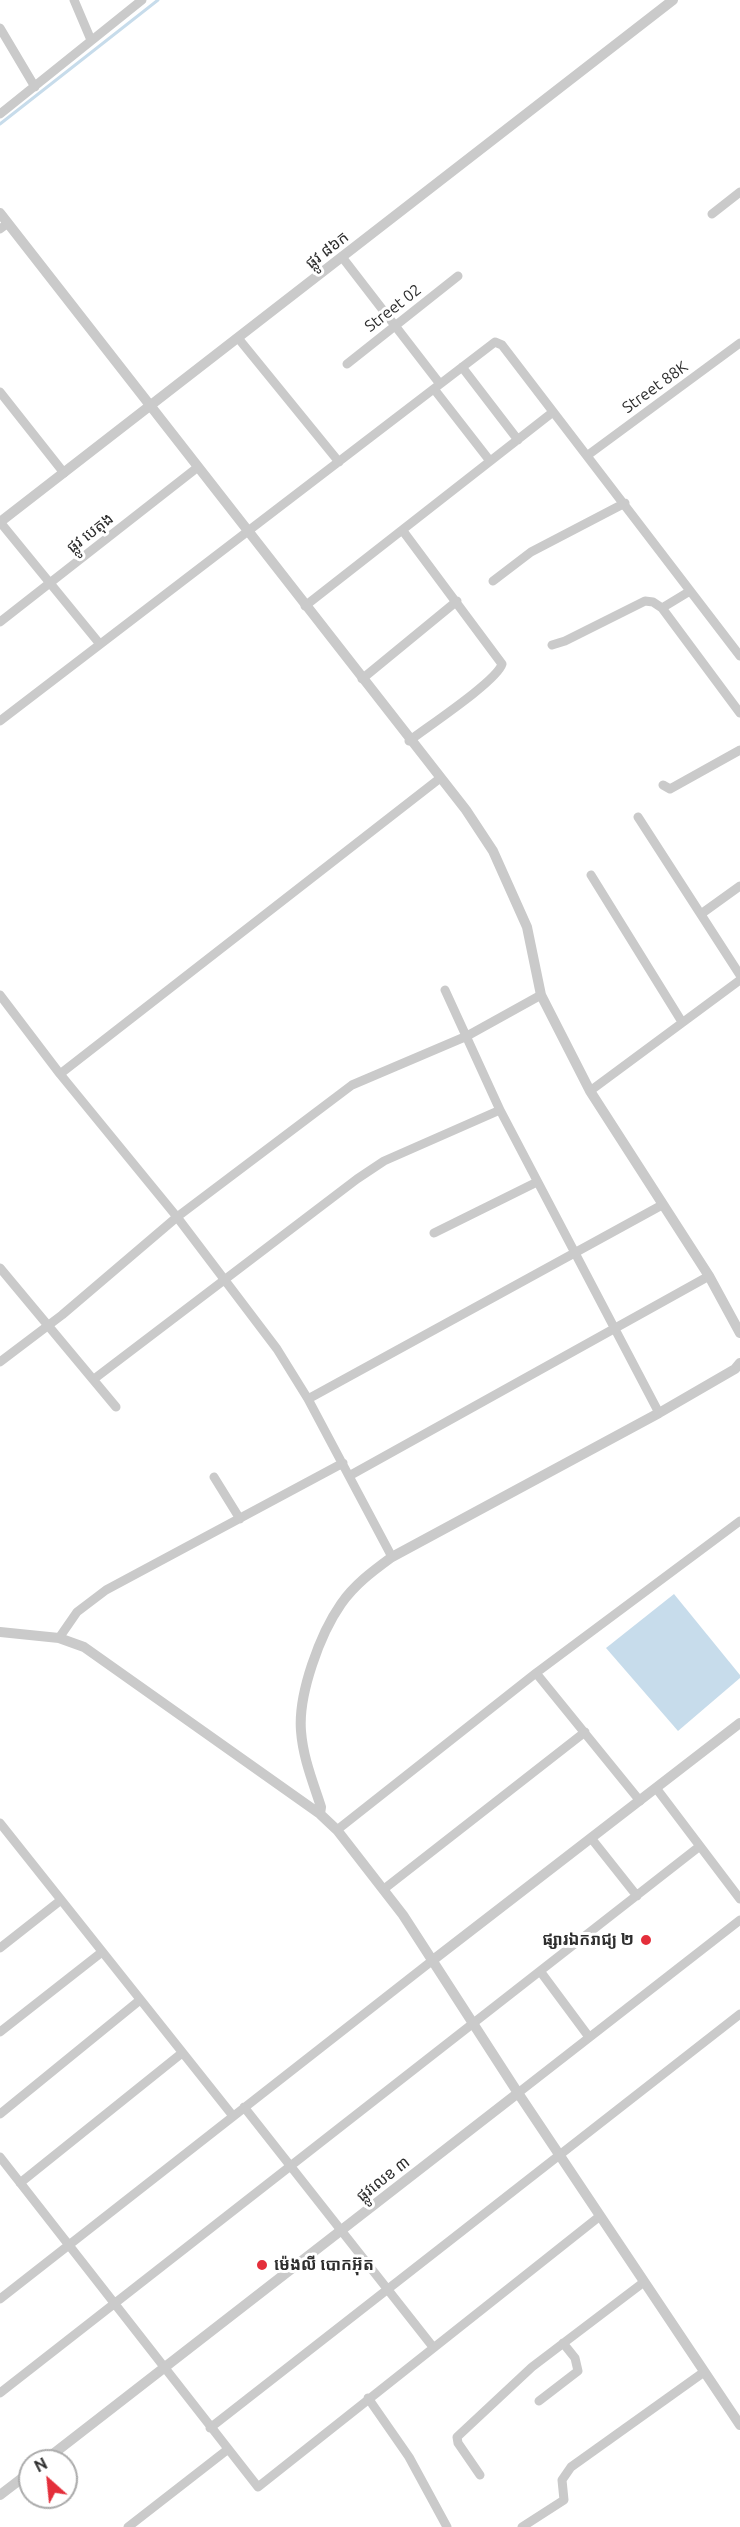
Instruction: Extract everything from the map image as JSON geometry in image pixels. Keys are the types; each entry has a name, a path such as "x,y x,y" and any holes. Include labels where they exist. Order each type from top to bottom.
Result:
{"street":[{"path":"74,0 91,40"},
{"path":"0,114 142,0"},
{"name":"ផ្លូវ ៨៦ក","path":"0,522 673,0"},
{"path":"0,28 35,87"},
{"path":"712,214 740,192"},
{"path":"0,213 4,226 198,467 409,741 466,810 492,851 527,927 541,995 591,1091 709,1276 740,1333"},
{"path":"342,257 395,326 490,461"},
{"name":"Street 02","path":"347,364 458,276"},
{"path":"238,338 339,462"},
{"path":"0,721 495,342 502,345 588,455 740,656"},
{"name":"Street 88K","path":"588,455 740,343"},
{"path":"462,367 518,440"},
{"path":"0,392 64,473"},
{"path":"304,606 404,531 553,412"},
{"name":"ផ្លូវ បេតុង","path":"0,622 198,467"},
{"path":"493,581 531,552 624,503"},
{"path":"0,522 99,644"},
{"path":"404,531 500,658 500,671 409,741"},
{"path":"662,608 690,591"},
{"path":"362,679 457,601"},
{"path":"552,645 565,641 645,601 653,602 662,608 740,712"},
{"path":"663,785 669,789 677,786 740,750"},
{"path":"60,1074 439,779"},
{"path":"638,817 740,975"},
{"path":"591,875 682,1022"},
{"path":"701,914 740,886"},
{"path":"591,1091 740,980"},
{"path":"445,990 500,1110 659,1413"},
{"path":"0,995 60,1074 177,1217 277,1349 308,1399 392,1557"},
{"path":"0,1362 177,1217 352,1085 467,1036 541,995"},
{"path":"94,1379 384,1161 500,1110"},
{"path":"434,1233 537,1182"},
{"path":"308,1399 662,1205"},
{"path":"1,1270 116,1407"},
{"path":"349,1476 709,1276"},
{"path":"320,1814 321,1807 308,1768 301,1729 303,1704 312,1670 340,1605 367,1575 392,1557 659,1413 735,1369 740,1363"},
{"path":"59,1638 76,1612 106,1590 343,1463"},
{"path":"214,1477 240,1519"},
{"path":"337,1830 536,1673 740,1521"},
{"path":"0,1632 59,1638 84,1647 320,1814 337,1830 384,1889 433,1960 559,2156 740,2425"},
{"path":"536,1673 640,1801"},
{"path":"0,2299 740,1723"},
{"path":"384,1889 585,1732"},
{"path":"656,1788 740,1899"},
{"path":"0,1823 233,2116"},
{"path":"591,1838 637,1896"},
{"path":"0,2393 700,1846"},
{"path":"0,1948 61,1900"},
{"name":"ផ្លូវលេខ ៣","path":"59,2449 740,1920"},
{"path":"0,2032 102,1952"},
{"path":"540,1971 590,2037"},
{"path":"0,2114 140,2000"},
{"path":"210,2428 740,2014"},
{"path":"20,2183 182,2053"},
{"path":"244,2107 433,2347"},
{"path":"0,2157 258,2487 600,2216"},
{"path":"480,2475 458,2443 457,2437 490,2403 562,2343 645,2282"},
{"path":"539,2401 578,2371 578,2364 562,2343"},
{"path":"522,2527 564,2500 562,2480 572,2467 704,2372"},
{"path":"368,2398 409,2457 447,2527"},
{"path":"128,2527 227,2450"},
{"path":"0,2495 18,2481"}],"water":[{"path":"674,1594 740,1675 740,1678 678,1731 606,1648"}],"waterway":[{"path":"0,124 158,0"}],"place":[{"name":"ផ្សារឯករាជ្យ ២","path":"646,1940"},
{"name":"ម៉េងលី បោកអ៊ុត","path":"262,2265"}]}
